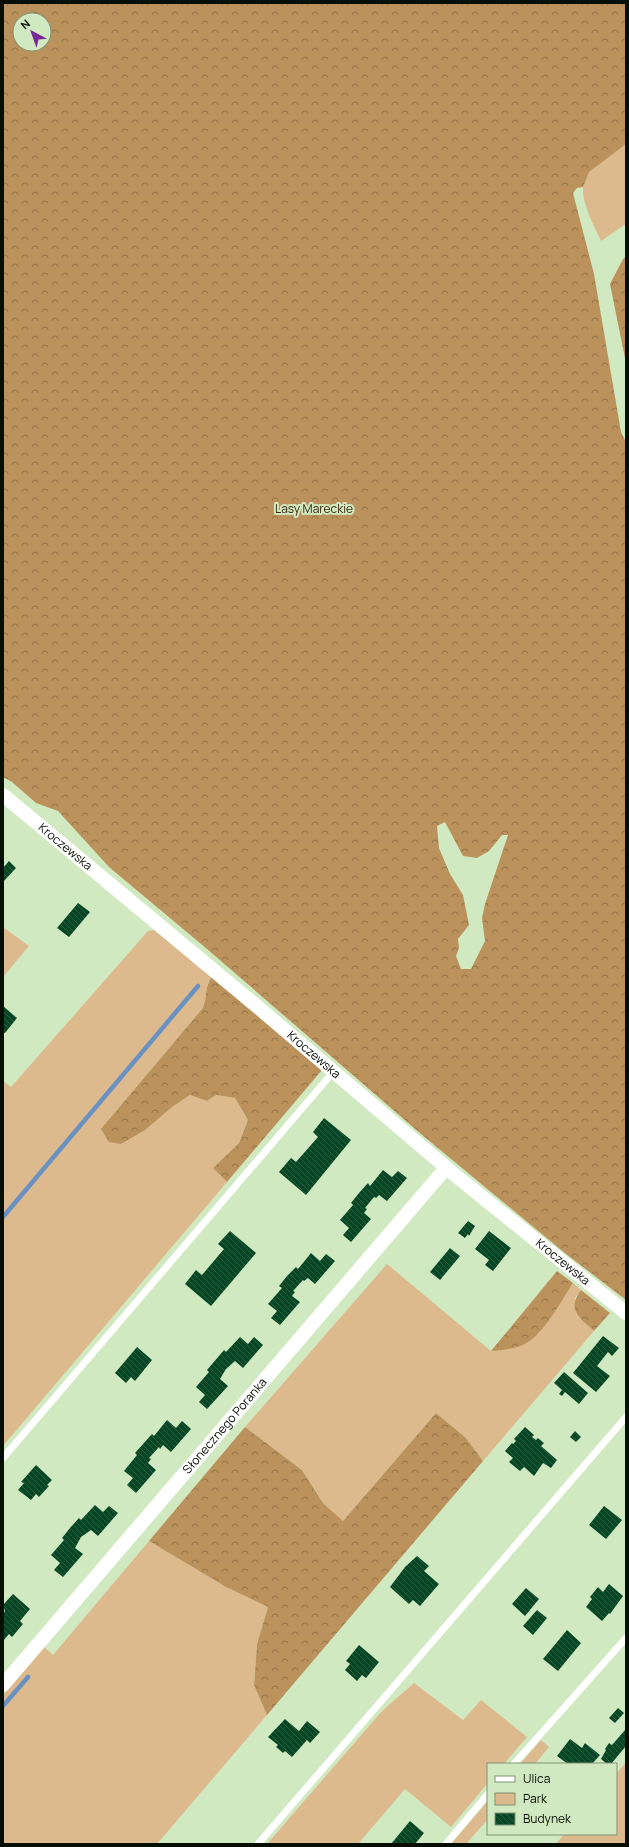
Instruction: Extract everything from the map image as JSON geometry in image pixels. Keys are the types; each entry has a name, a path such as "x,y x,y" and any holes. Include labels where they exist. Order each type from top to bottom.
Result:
{"street":[{"name":"Kroczewska","path":"3,795 334,1072 446,1168 626,1313"},
{"name":"Słonecznego Poranka","path":"3,1685 446,1168"}],"lane":[{"path":"3,1458 334,1072"},
{"path":"258,1844 626,1417"},
{"path":"515,1763 626,1638"},
{"path":"446,1844 487,1795"}],"green space":[{"name":"Lasy Mareckie","path":"3,3 626,3 626,144 589,172 583,187 577,188 573,193 594,274 621,432 626,442 626,1300 566,1254 421,1134 207,949 109,867 58,811 36,803 12,782 3,777","holes":["445,822 463,856 477,858 489,851 502,835 508,835 485,904 482,918 485,941 471,969 461,969 456,956 459,948 458,939 469,925 463,895 450,874 439,848 437,826"]},
{"path":"626,144 626,224 601,241 586,206 583,188 585,180 589,172"},
{"path":"626,256 626,363 610,284"},
{"path":"3,927 29,946 3,977"},
{"path":"154,930 214,974 207,986 203,1008 102,1129 172,1107 190,1095 207,1101 216,1095 235,1098 248,1120 239,1143 213,1168 227,1182 3,1446 3,1081 11,1087 148,931"},
{"path":"214,974 322,1070 227,1182 213,1168 239,1143 248,1120 235,1098 216,1095 207,1101 190,1095 172,1107 145,1130 121,1144 109,1142 101,1129 203,1008 207,986"},
{"path":"387,1264 491,1351 541,1329 573,1283 581,1290 575,1298 577,1315 594,1331 483,1461 466,1438 436,1413 343,1521 323,1503 302,1470 245,1427"},
{"path":"557,1271 573,1283 558,1308 539,1333 521,1346 491,1351"},
{"path":"581,1290 610,1313 594,1331 580,1318 575,1308 577,1297"},
{"path":"436,1413 466,1438 483,1461 267,1715 254,1685 257,1644 268,1607 226,1587 149,1541 245,1427 302,1470 323,1503 343,1521"},
{"path":"149,1541 226,1587 268,1607 257,1644 254,1684 267,1715 157,1844 3,1844 3,1695 44,1647 53,1655"},
{"path":"414,1683 463,1720 481,1700 527,1737 505,1763 487,1763 487,1784 451,1827 405,1789 358,1844 267,1844 382,1711"},
{"path":"541,1740 549,1747 536,1763 521,1763"},
{"path":"626,1762 626,1844 556,1844 563,1835 617,1835 617,1773"},
{"path":"487,1802 487,1820 466,1844 451,1844"}],"building":[{"path":"9,861 16,868 3,882 3,868"},
{"path":"78,903 90,912 69,937 57,928"},
{"path":"3,1006 17,1018 5,1033 3,1032"},
{"path":"324,1118 351,1140 306,1195 279,1172 291,1158 296,1162 318,1137 313,1132"},
{"path":"383,1170 392,1177 398,1171 407,1178 387,1201 379,1195 376,1198 374,1197 365,1208 367,1209 364,1213 371,1219 351,1242 343,1235 349,1228 340,1220 353,1205 351,1203 359,1193 368,1183 370,1186"},
{"path":"468,1221 475,1226 469,1236 468,1234 465,1238 458,1233"},
{"path":"230,1231 256,1253 211,1306 185,1284 196,1270 202,1275 224,1249 218,1244"},
{"path":"489,1231 511,1248 493,1271 485,1265 489,1260 475,1249"},
{"path":"450,1248 460,1256 440,1280 430,1272"},
{"path":"311,1253 320,1261 326,1254 335,1261 315,1284 308,1278 304,1281 303,1280 293,1291 295,1292 292,1296 300,1302 280,1325 271,1318 277,1311 268,1304 282,1288 279,1286 287,1276 296,1267 298,1269"},
{"path":"603,1336 619,1348 612,1356 608,1352 597,1366 610,1376 596,1392 573,1373"},
{"path":"240,1337 248,1344 254,1337 263,1345 243,1368 235,1361 226,1369 220,1379 228,1386 207,1409 199,1402 205,1395 196,1387 209,1372 207,1370 224,1350 226,1352"},
{"path":"137,1347 152,1360 135,1381 131,1377 126,1383 115,1373"},
{"path":"564,1372 588,1393 579,1404 565,1392 562,1396 559,1394 562,1390 554,1383"},
{"path":"167,1420 176,1428 182,1421 191,1429 171,1452 163,1445 160,1449 159,1447 149,1458 151,1459 148,1463 156,1470 136,1493 127,1485 133,1478 124,1471 137,1455 135,1453 152,1434 154,1436"},
{"path":"525,1427 534,1435 532,1437 536,1440 538,1438 544,1443 541,1446 557,1460 551,1468 543,1463 534,1476 524,1467 520,1471 509,1462 513,1458 505,1451 512,1443 513,1444 516,1441 514,1439"},
{"path":"575,1431 581,1437 576,1442 570,1437"},
{"path":"36,1465 52,1480 47,1485 49,1486 39,1497 36,1494 31,1500 18,1490 24,1483 21,1482"},
{"path":"95,1505 103,1512 109,1506 118,1513 98,1536 91,1530 81,1537 75,1548 83,1554 63,1577 54,1570 60,1563 51,1555 64,1540 62,1538 70,1528 79,1518 81,1520"},
{"path":"604,1506 622,1520 606,1539 589,1525"},
{"path":"417,1556 429,1566 424,1571 439,1584 420,1606 413,1600 409,1604 390,1587 405,1567"},
{"path":"609,1584 623,1596 610,1614 609,1613 602,1621 586,1607 592,1599 590,1597 598,1587 603,1592"},
{"path":"526,1588 539,1599 525,1616 512,1604"},
{"path":"13,1594 30,1609 20,1621 23,1624 12,1637 9,1634 3,1641 3,1614 5,1611 3,1605"},
{"path":"537,1610 547,1618 533,1635 523,1626"},
{"path":"567,1630 581,1643 558,1671 543,1659"},
{"path":"359,1645 379,1662 366,1678 362,1675 357,1681 345,1670 350,1664 346,1661"},
{"path":"618,1708 624,1713 615,1723 609,1718"},
{"path":"285,1719 299,1731 307,1721 320,1732 310,1743 307,1740 292,1757 285,1751 283,1753 276,1747 278,1745 268,1737"},
{"path":"626,1729 626,1746 612,1763 606,1763 601,1759 609,1743 612,1745"},
{"path":"570,1739 582,1748 585,1743 600,1755 593,1763 567,1763 557,1756"},
{"path":"410,1821 424,1833 415,1844 391,1844"}],"waterway":[{"path":"3,1217 198,986"},
{"path":"3,1706 28,1677"}]}
